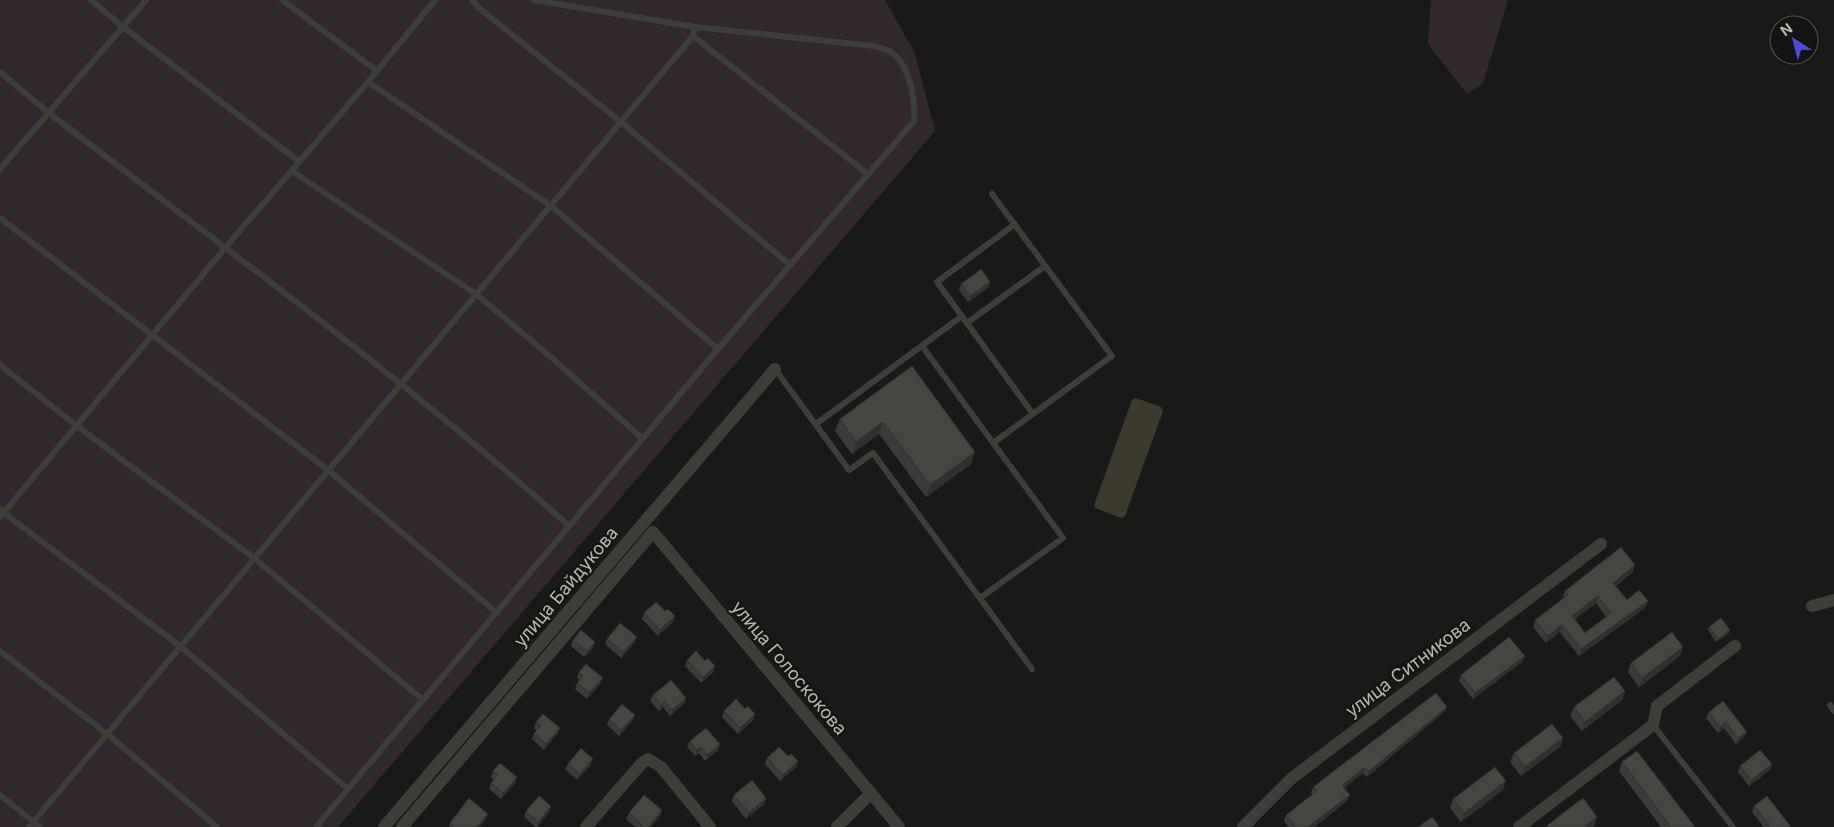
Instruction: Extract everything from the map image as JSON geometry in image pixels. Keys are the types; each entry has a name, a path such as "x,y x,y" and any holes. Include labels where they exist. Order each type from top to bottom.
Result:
{"street":[{"name":"улица Байдукова","path":"384,827 775,369"},
{"name":"улица Байдукова","path":"402,827 652,532"},
{"name":"улица Голоскокова","path":"652,532 899,827"},
{"name":"улица Ситникова","path":"1243,827 1292,778 1601,544"},
{"path":"1812,606 1834,600"},
{"path":"1519,827 1653,725 1657,706 1736,646"},
{"path":"586,827 642,763 648,759 661,768 710,827"},
{"path":"837,827 871,793"}],"lane":[{"path":"91,0 123,27 300,162"},
{"path":"0,169 146,0"},
{"path":"282,0 376,70"},
{"path":"348,789 180,646 1,513 77,426 435,0"},
{"path":"472,0 479,8 621,122 790,265"},
{"path":"316,827 718,348 914,121 915,110 904,66 890,52 874,46 694,27 534,0"},
{"path":"31,824 693,36 694,27"},
{"path":"693,36 868,174"},
{"path":"0,72 49,113 401,383 509,472 569,526"},
{"path":"368,82 551,206 718,348"},
{"path":"292,171 476,294 642,438"},
{"path":"992,194 1112,356 993,443"},
{"path":"0,218 152,337 328,470 497,613"},
{"path":"1015,224 937,282 1034,414"},
{"path":"967,323 1045,266"},
{"path":"816,424 962,316"},
{"path":"922,346 1063,538 980,598"},
{"path":"0,365 77,426 254,558 423,700"},
{"path":"775,369 850,470 873,452 1032,669"},
{"path":"0,651 106,733 217,827"},
{"path":"1653,725 1732,827"},
{"path":"0,795 31,824 40,827"}],"shaded area":[{"path":"0,0 885,0 915,53 935,131 338,827 0,827"},
{"path":"1431,0 1508,0 1483,84 1467,94 1428,44"},
{"path":"1136,398 1161,407 1163,411 1125,516 1121,518 1095,508 1094,505 1132,400"}],"building":[{"path":"981,269 990,282 970,296 961,284"},
{"path":"912,366 975,452 930,485 883,422 856,442 840,419"},
{"path":"1621,547 1635,565 1613,583 1627,600 1639,590 1648,601 1581,649 1562,625 1548,636 1535,620 1568,595 1565,591","holes":["1598,596 1611,613 1585,633 1572,616"]},
{"path":"656,602 665,611 668,609 675,616 660,630 644,613"},
{"path":"1721,618 1730,630 1718,639 1709,627"},
{"path":"620,623 637,637 623,652 607,639"},
{"path":"581,630 595,642 587,651 573,640"},
{"path":"1672,632 1683,647 1642,678 1631,663"},
{"path":"1509,637 1525,656 1475,693 1461,675"},
{"path":"696,651 705,661 708,658 715,666 703,677 687,660"},
{"path":"586,664 603,678 589,693 577,683 583,676 579,672"},
{"path":"1614,677 1625,691 1585,722 1574,707"},
{"path":"671,680 686,698 672,710 665,701 661,705 653,695"},
{"path":"1436,693 1447,707 1369,771 1365,767 1342,786 1350,795 1308,827 1296,827 1286,815 1317,791 1313,787"},
{"path":"736,699 745,709 748,706 755,714 740,728 724,711"},
{"path":"1723,701 1747,732 1738,738 1726,722 1720,727 1709,712"},
{"path":"622,704 635,715 621,730 609,719"},
{"path":"543,714 560,728 546,744 534,733 541,726 536,722"},
{"path":"1552,724 1563,738 1525,767 1514,753"},
{"path":"706,728 720,744 708,755 701,747 697,750 690,741"},
{"path":"779,747 788,756 791,754 798,761 783,775 767,758"},
{"path":"581,748 593,759 580,774 568,764"},
{"path":"1760,750 1772,764 1751,780 1740,766"},
{"path":"1637,751 1695,827 1671,827 1622,762"},
{"path":"500,763 517,777 503,793 491,783 498,775 493,771"},
{"path":"1495,767 1506,781 1464,813 1453,799"},
{"path":"752,780 766,798 749,813 734,795"},
{"path":"644,795 662,810 648,827 644,827 629,813"},
{"path":"539,796 551,806 538,822 526,811"},
{"path":"1767,796 1791,827 1771,827 1754,806"},
{"path":"469,798 488,814 476,827 454,827 450,823"},
{"path":"1583,798 1597,817 1584,827 1545,827"},
{"path":"1432,817 1440,827 1418,827"}]}
